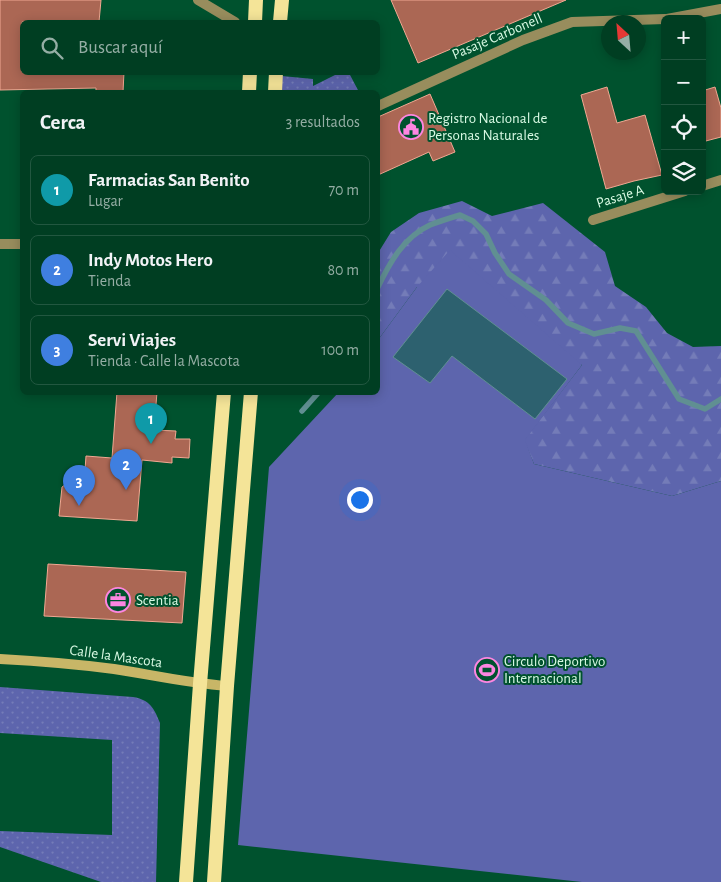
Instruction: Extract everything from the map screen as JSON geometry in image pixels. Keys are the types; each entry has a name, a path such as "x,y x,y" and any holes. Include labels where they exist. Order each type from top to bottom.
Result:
{"highway":[{"path":"255,20 256,0"},
{"path":"280,20 282,0"},
{"path":"249,90 250,75"},
{"path":"275,90 276,75"},
{"path":"186,882 224,395"},
{"path":"214,882 227,686 251,395"}],"main road":[{"name":"Calle la Mascota","path":"0,659 113,669 200,684 227,686"}],"street":[{"path":"198,0 232,20"},
{"name":"Pasaje Carbonell","path":"688,15 721,9"},
{"name":"Pasaje Carbonell","path":"380,105 523,40 572,22 661,19"},
{"path":"706,185 721,180"},
{"name":"Pasaje A","path":"593,220 672,195"},
{"path":"0,244 20,244"}],"green space":[{"path":"335,75 350,75 358,90 281,90 282,76 313,79 313,86"},
{"path":"462,201 492,216 543,203 605,252 615,286 646,307 667,333 693,347 721,346 721,481 672,496 534,464 524,440 582,365 417,287 380,337 380,250 391,232 419,213"},
{"name":"Circulo Deportivo Internacional","path":"450,250 582,365 525,440 534,464 672,496 721,481 721,882 582,882 238,845 269,467 336,395 380,395 380,337 417,287"},
{"path":"0,687 133,697 144,700 151,706 160,723 156,882 101,882 0,847 0,831 112,835 112,740 0,733"}],"shaded area":[{"path":"447,289 567,379 535,419 452,356 430,383 393,357"}],"building":[{"path":"0,0 101,0 99,20 20,20 20,75 124,75 123,90 96,90 96,88 0,90"},
{"path":"391,0 566,0 418,63"},
{"path":"607,87 617,123 645,115 661,175 606,189 581,95"},
{"path":"715,87 721,108 721,137 706,141 706,105 706,90"},
{"name":"Registro Nacional de Personas Naturales","path":"430,94 455,152 433,161 429,152 380,174 380,116"},
{"path":"117,395 157,395 154,430 176,431 175,439 190,439 189,458 172,457 172,463 142,460 137,521 59,516 62,487 85,470 86,456 112,458"},
{"path":"48,564 186,572 182,623 44,616"}],"waterway":[{"path":"380,283 399,251 413,236 430,225 460,215 473,221 486,234 495,253 509,274 546,300 568,323 594,334 620,328 636,331 679,399 705,409 721,399"},
{"path":"302,411 316,395"}],"place":[{"name":"Registro Nacional de Personas Naturales","path":"411,127"},
{"name":"Farmacias San Benito","path":"151,444"},
{"name":"Indy Motos Hero","path":"126,490"},
{"name":"Servi Viajes","path":"79,506"},
{"name":"Scentia","path":"118,600"},
{"name":"Circulo Deportivo Internacional","path":"487,670"}]}
